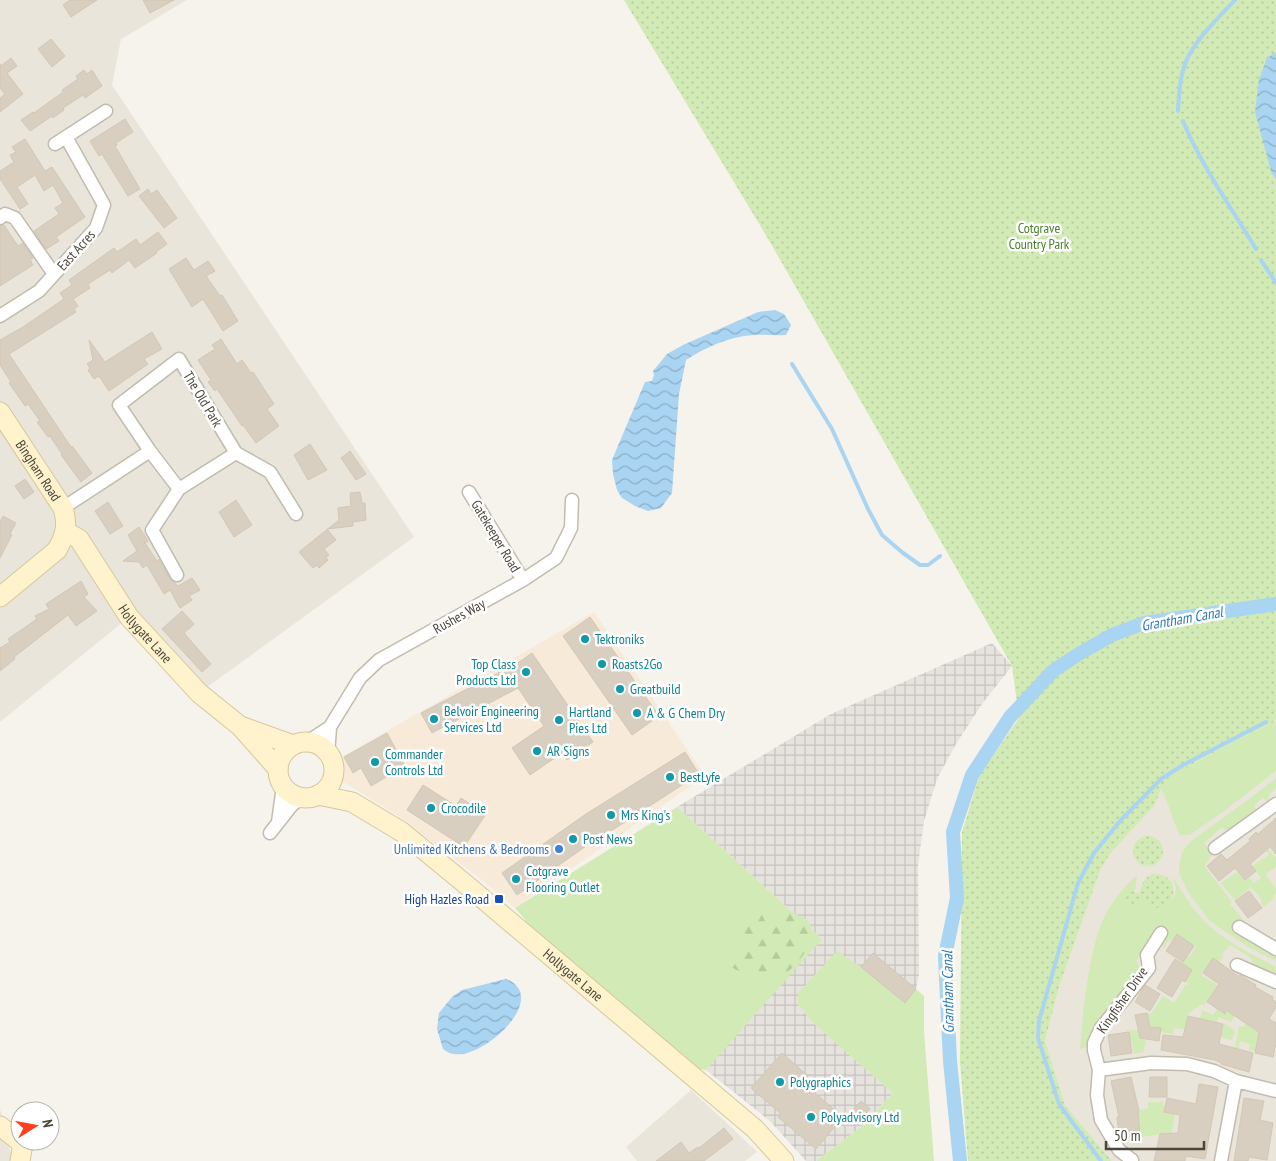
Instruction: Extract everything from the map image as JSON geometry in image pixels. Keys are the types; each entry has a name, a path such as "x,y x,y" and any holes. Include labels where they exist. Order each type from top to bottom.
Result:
{"street":[{"path":"55,144 106,111"},
{"name":"East Acres","path":"0,316 38,291 96,228 104,205 66,137"},
{"path":"0,218 5,214 15,218 54,274"},
{"name":"The Old Park","path":"179,489 150,451 119,405 180,359 236,452"},
{"name":"Bingham Road","path":"0,412 63,508 67,521 65,531"},
{"path":"63,508 150,451"},
{"path":"177,575 152,530 179,489 236,452 270,472 296,514"},
{"name":"Gatekeeper Road","path":"469,492 523,580"},
{"name":"Rushes Way","path":"330,727 360,678 380,660 523,580 556,558 571,528 572,500"},
{"path":"0,596 57,550 65,531"},
{"name":"Hollygate Lane","path":"65,531 79,539 129,617 198,693 240,726 280,777 290,794 352,802 402,832 755,1129 784,1161"},
{"name":"Hollygate Lane","path":"240,726 300,744 321,747 352,802"},
{"path":"330,727 331,763 329,786 292,805 274,827 280,796 282,755 300,744 330,727"},
{"path":"1215,848 1276,804"},
{"path":"1240,927 1276,949"},
{"name":"Kingfisher Drive","path":"1132,1160 1120,1150 1100,1120 1097,1095 1099,1070 1094,1050 1097,1036 1149,968 1147,955 1161,933"},
{"path":"1237,965 1276,982"},
{"path":"1099,1070 1150,1063 1187,1064 1236,1081 1276,1091"},
{"path":"1221,1161 1236,1081"},
{"path":"0,1126 23,1144 20,1161"}],"shaded area":[{"path":"0,0 187,0 121,39 112,85 414,537 199,693 129,617 0,722"},
{"path":"594,612 705,776 515,908 486,883 397,815 329,773 340,758"},
{"path":"992,643 1012,666 982,704 956,744 937,779 924,821 918,865 919,976 916,989 905,1003 861,967 798,1004 811,1021 893,1093 861,1127 816,1161 806,1161 770,1121 706,1070 750,1015 822,939 677,807 831,714"},
{"path":"1276,721 1276,1161 1112,1161 1065,1105 1045,1041 1059,987 1100,871 1110,854 1155,805 1161,789"},
{"path":"691,1090 757,1152 745,1161 637,1161 626,1147"},
{"path":"0,1109 13,1161 0,1161"}],"green space":[{"name":"Cotgrave Country Park","path":"624,0 1276,0 1276,721 1234,741 1188,767 1161,789 1155,805 1110,854 1100,871 1059,987 1045,1041 1065,1105 1112,1161 968,1161 960,1062 962,832 979,776 1019,718 1012,666 770,242"},
{"path":"1276,721 1276,771 1200,828 1189,835 1180,835 1161,789 1188,767 1234,741"},
{"path":"1276,778 1276,787 1269,795 1268,802 1263,798 1254,805 1257,811 1228,832 1222,827 1204,843 1212,854 1205,866 1232,902 1230,904 1246,923 1241,923 1247,938 1250,942 1276,955 1276,961 1248,947 1210,921 1188,892 1179,873 1179,866 1182,852 1191,841"},
{"path":"677,807 822,939 706,1070 699,1069 533,929 515,908"},
{"path":"1148,836 1154,837 1162,845 1162,857 1154,865 1148,866 1142,865 1134,857 1133,851 1134,845 1142,837"},
{"path":"1268,849 1276,858 1276,867 1265,874 1276,888 1276,894 1273,896 1275,897 1264,907 1261,903 1262,900 1251,887 1235,900 1221,883 1237,872 1245,881 1250,878 1254,883 1261,878 1252,866 1269,855 1267,852 1264,852"},
{"path":"1152,874 1163,875 1170,881 1173,888 1169,903 1162,907 1153,907 1142,900 1137,907 1132,909 1127,906 1124,901 1126,895 1132,891 1140,894 1143,882"},
{"path":"1137,875 1135,891 1132,891 1127,906 1132,909 1142,900 1147,904 1164,907 1175,896 1176,888 1173,878 1206,923 1234,944 1276,967 1276,975 1253,967 1251,958 1230,945 1222,954 1223,957 1219,963 1213,958 1202,973 1202,976 1218,985 1204,1006 1202,1004 1189,1013 1185,1029 1174,1028 1173,1034 1161,1032 1161,1028 1150,1026 1147,1013 1151,1014 1163,996 1174,1003 1186,984 1191,986 1185,981 1192,970 1181,963 1185,955 1190,956 1196,947 1177,934 1172,941 1169,940 1163,949 1161,942 1164,935 1155,929 1136,962 1140,969 1124,993 1095,1026 1096,1028 1088,1047 1080,1049 1088,977 1101,923 1117,896"},
{"path":"793,913 808,921 812,932 808,947 792,968 781,975 771,976 739,971 730,965 744,951 743,942 752,936 744,935 740,931 740,927 746,919 759,914 762,915 767,925 781,926 786,924 785,915"},
{"path":"837,951 861,967 905,1003 916,989 924,996 924,1031 934,1161 816,1161 861,1127 893,1093 812,1022 798,1004 798,993"},
{"path":"1225,998 1243,1003 1231,1022 1218,1017 1217,1023 1200,1019 1202,1010 1213,1015"},
{"path":"1253,1013 1268,1019 1258,1034 1255,1051 1249,1050 1250,1044 1240,1041 1238,1050 1235,1049 1239,1026 1243,1027"},
{"path":"1223,1023 1235,1032 1232,1040 1220,1037"},
{"path":"1142,1029 1146,1041 1143,1052 1134,1054 1132,1041 1129,1041 1127,1031"},
{"path":"1148,1102 1163,1102 1165,1106 1164,1112 1175,1114 1168,1152 1161,1134 1140,1137 1139,1126 1134,1126 1131,1113 1148,1108"}],"water":[{"path":"1276,52 1276,180 1271,171 1255,112 1259,79 1267,58"},
{"path":"775,310 784,314 791,325 786,335 746,336 727,340 686,360 679,394 672,493 661,508 648,511 622,498 617,490 612,460 645,382 652,381 653,371 667,354 683,345 758,312"},
{"path":"506,979 518,988 521,999 517,1012 508,1025 496,1037 481,1047 467,1053 453,1054 443,1049 437,1029 439,1013 452,997 462,990"}],"building":[{"path":"70,0 97,0 71,17 63,5"},
{"path":"143,0 174,0 150,13"},
{"path":"51,39 65,56 52,67 38,49"},
{"path":"11,58 17,66 7,73 23,94 0,112 0,98 5,94 0,88 0,64 1,66"},
{"path":"84,70 87,74 92,70 102,86 85,98 83,95 63,108 64,110 53,118 52,116 30,131 21,120 63,92 62,90 78,79 76,76"},
{"path":"125,119 133,132 116,143 117,145 115,146 140,189 128,196 102,154 99,156 90,141"},
{"path":"25,139 45,171 52,167 85,217 56,237 59,241 46,249 34,231 59,214 55,208 63,203 53,185 44,191 35,175 17,187 28,204 20,209 0,179 0,171 14,162 10,155 16,152 12,147"},
{"path":"148,189 151,194 157,190 177,218 164,228 139,196"},
{"path":"4,225 18,246 23,243 33,258 30,259 33,265 0,286 0,226"},
{"path":"158,232 167,244 157,253 135,268 129,260 112,273 110,270 88,284 90,288 73,299 78,306 74,309 76,312 9,354 71,447 92,473 81,482 50,436 48,437 37,422 40,421 28,404 25,406 9,383 11,382 0,365 0,340 64,299 60,293 72,285 69,280 114,248 117,252 136,239 140,245"},
{"path":"186,258 194,270 208,261 215,271 206,276 220,296 222,295 238,321 223,331 203,299 192,307 169,269"},
{"path":"152,332 162,349 144,359 148,364 109,391 99,376 94,379 88,370 90,368 87,364 93,360 89,340 105,362"},
{"path":"221,339 237,364 242,360 251,373 253,372 274,404 267,409 279,426 256,443 217,389 215,391 208,382 211,380 198,360 215,349 212,345"},
{"path":"310,444 327,470 308,480 294,455"},
{"path":"350,451 366,474 356,480 341,458"},
{"path":"25,479 34,492 24,499 15,486"},
{"path":"360,492 362,503 365,503 366,520 353,522 353,526 328,529 339,520 338,508 351,506 350,493"},
{"path":"236,500 252,525 234,537 219,512"},
{"path":"108,502 123,526 110,534 95,511"},
{"path":"3,516 16,523 0,558 0,522"},
{"path":"139,527 148,541 145,543 157,561 159,559 170,579 178,586 192,578 200,590 189,596 192,600 180,608 170,590 164,594 147,565 143,568 139,562 123,561 137,551 128,535"},
{"path":"327,529 336,540 324,549 329,555 326,558 328,560 319,568 317,565 313,568 299,552"},
{"path":"81,581 88,594 84,597 97,611 76,626 68,615 14,657 15,659 0,671 0,648 10,642 8,639 37,619 35,616 49,609 46,604"},
{"path":"182,611 194,624 184,633 211,664 202,672 162,629"},
{"path":"590,617 659,716 632,735 563,636"},
{"path":"532,653 593,742 567,760 562,753 530,775 512,748 544,726 518,688 432,733 421,713 500,672 502,674"},
{"name":"Commander Controls Ltd","path":"387,733 405,766 371,786 361,768 353,773 344,757"},
{"path":"685,752 699,774 611,831 610,829 517,895 502,873 586,814"},
{"path":"423,785 456,806 461,798 486,814 464,847 407,810"},
{"path":"1276,818 1276,854 1270,847 1250,864 1256,871 1245,880 1235,868 1219,881 1207,866 1221,854 1227,860 1250,841 1249,839 1256,832 1258,834"},
{"path":"1249,891 1262,908 1248,918 1235,901"},
{"path":"1177,934 1194,946 1183,962 1166,951"},
{"path":"873,953 916,989 905,1003 861,967"},
{"path":"1213,958 1273,997 1272,999 1276,1002 1276,1007 1269,1019 1276,1023 1276,1044 1273,1057 1255,1053 1259,1032 1226,1010 1225,1014 1207,1002 1219,984 1203,973"},
{"path":"1175,959 1192,970 1185,982 1182,980 1172,997 1157,988"},
{"path":"1145,985 1160,994 1150,1011 1135,1002"},
{"path":"1147,1013 1150,1027 1161,1028 1159,1041 1140,1038 1135,1015"},
{"path":"1188,1016 1223,1024 1219,1044 1253,1053 1249,1072 1221,1064 1215,1060 1161,1050 1163,1035 1183,1037"},
{"path":"1129,1032 1132,1053 1111,1056 1108,1035"},
{"path":"782,1053 808,1076 802,1082 843,1117 816,1149 778,1117 781,1114 751,1088"},
{"path":"1131,1077 1139,1111 1140,1136 1121,1138 1117,1117 1119,1117 1111,1081"},
{"path":"1150,1077 1167,1077 1167,1097 1149,1097"},
{"path":"1199,1084 1218,1087 1205,1159 1186,1156 1185,1161 1154,1161 1160,1134 1178,1133 1180,1115 1164,1112 1167,1098 1196,1104"},
{"path":"1244,1098 1264,1101 1260,1120 1273,1123 1267,1160 1249,1157 1248,1161 1234,1161"},
{"path":"861,1101 870,1109 863,1117 854,1109"},
{"path":"724,1128 733,1139 704,1161 656,1161 681,1142 689,1153 699,1148"}],"waterway":[{"path":"1178,111 1179,90 1188,57 1203,34 1235,0"},
{"path":"1183,121 1208,171 1256,249"},
{"path":"1261,260 1276,283"},
{"path":"792,364 832,429 868,509 882,535 920,565 928,565 940,556"},
{"name":"Grantham Canal","path":"960,1161 950,1061 945,956 957,898 953,832 972,775 1010,717 1053,671 1112,635 1144,623 1276,604"},
{"path":"1101,1161 1059,1104 1038,1038 1039,1021 1078,883 1094,853 1120,821 1161,779 1183,765 1266,722"}],"place":[{"name":"Tektroniks","path":"585,639"},
{"name":"Roasts2Go","path":"602,664"},
{"name":"Top Class Products Ltd","path":"526,672"},
{"name":"Greatbuild","path":"620,689"},
{"name":"A & G Chem Dry","path":"637,713"},
{"name":"Belvoir Engineering Services Ltd","path":"434,719"},
{"name":"Hartland Pies Ltd","path":"559,720"},
{"name":"AR Signs","path":"537,751"},
{"name":"Commander Controls Ltd","path":"375,762"},
{"name":"BestLyfe","path":"670,777"},
{"name":"Crocodile","path":"431,808"},
{"name":"Mrs King's","path":"611,815"},
{"name":"Post News","path":"573,839"},
{"name":"Unlimited Kitchens & Bedrooms","path":"559,849"},
{"name":"Cotgrave Flooring Outlet","path":"516,879"},
{"name":"High Hazles Road","path":"499,899"},
{"name":"Polygraphics","path":"780,1082"},
{"name":"Polyadvisory Ltd","path":"811,1117"}]}
